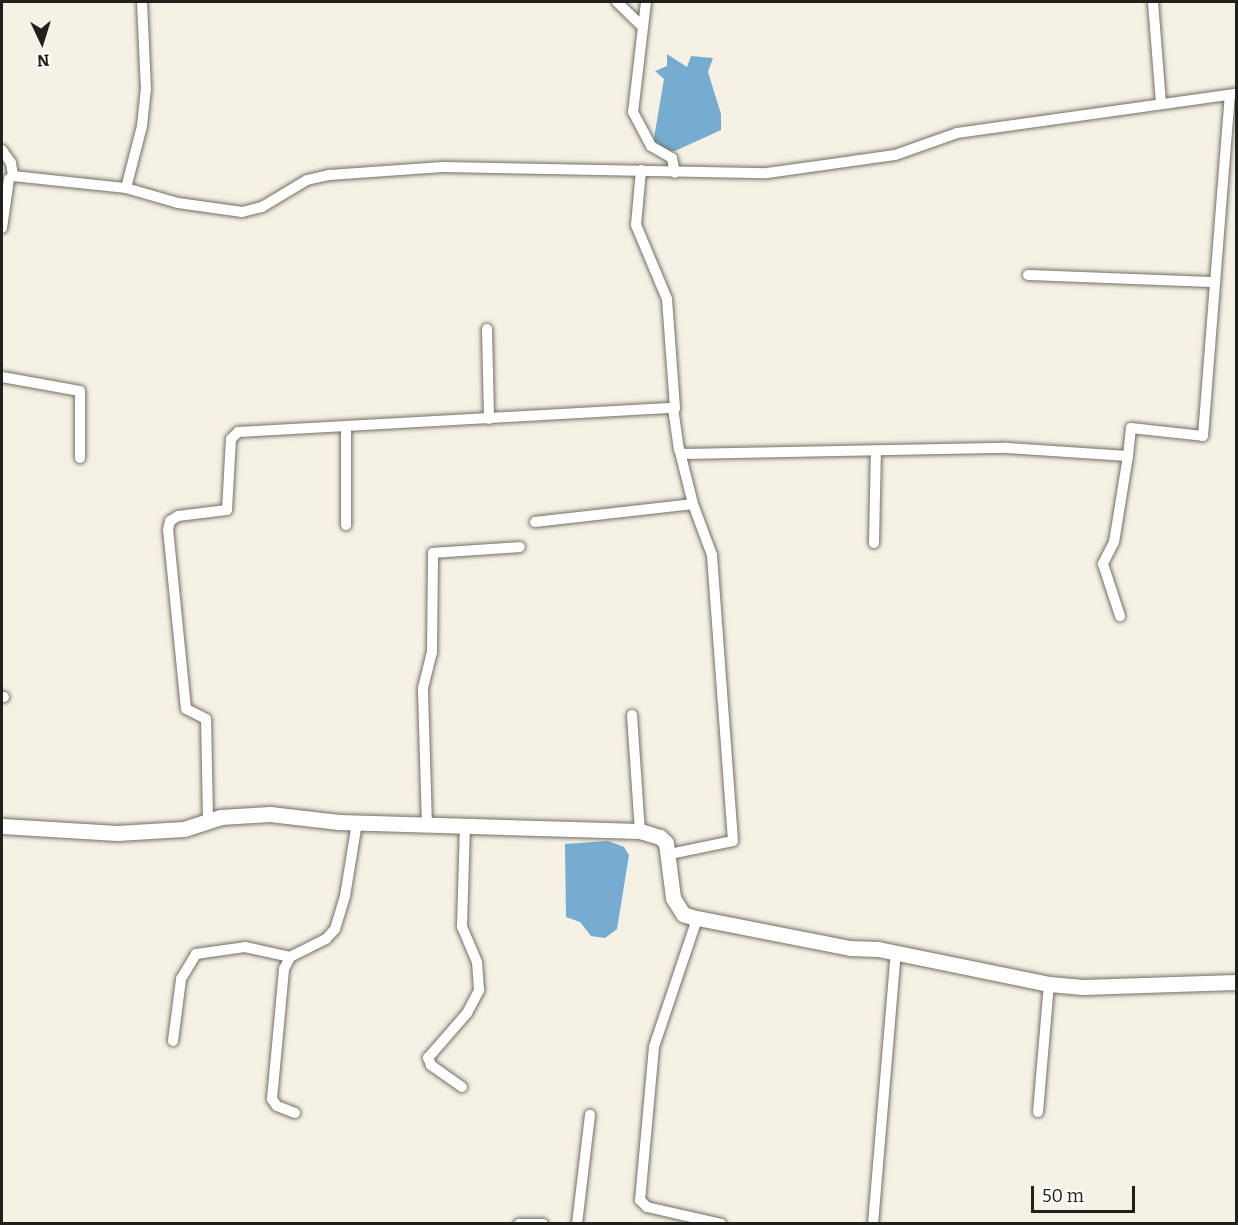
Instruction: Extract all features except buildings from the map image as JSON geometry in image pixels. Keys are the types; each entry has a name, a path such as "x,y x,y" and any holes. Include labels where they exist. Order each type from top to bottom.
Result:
{"main road":[{"path":"2,826 117,833 183,829 208,820 270,814 357,823 640,831 660,837 670,854 673,898 683,914 697,918 850,948 896,952 1049,984 1083,987 1236,982"}],"street":[{"path":"126,188 142,126 146,90 142,2"},
{"path":"617,2 642,26"},
{"path":"646,2 633,112 651,146 672,158 675,173"},
{"path":"1153,2 1161,104"},
{"path":"2,228 9,179 13,176 126,188 178,203 242,212 262,207 307,180 329,175 443,166 641,170 675,173 767,173 823,167 895,154 957,133 1233,94 1213,282 1203,436 1131,428 1118,528 1103,564 1120,616"},
{"path":"2,150 7,155 13,176"},
{"path":"641,170 636,225 667,299 680,453 693,504 712,555 733,841 670,854"},
{"path":"1028,275 1213,282"},
{"path":"486,329 489,419"},
{"path":"2,377 81,392 80,458"},
{"path":"208,820 206,719 186,709 168,539 170,521 178,516 227,510 233,435 346,426 675,409"},
{"path":"346,426 346,525"},
{"path":"680,453 1006,448 1128,456"},
{"path":"874,543 876,450"},
{"path":"536,522 693,504"},
{"path":"426,826 423,688 432,653 433,553 520,547"},
{"path":"632,715 640,831"},
{"path":"295,1113 273,1103 272,1095 284,969 290,957 326,939 334,929 345,896 357,823"},
{"path":"462,1088 431,1065 428,1058 467,1013 479,990 477,962 462,926 465,827"},
{"path":"697,918 654,1047 640,1200 647,1207 721,1224"},
{"path":"173,1041 181,979 196,954 245,947 290,957"},
{"path":"873,1224 896,952"},
{"path":"1038,1112 1049,984"},
{"path":"577,1224 590,1115"},
{"path":"519,1224 543,1224"}],"water":[{"path":"667,54 687,67 691,56 713,58 708,72 721,114 721,130 675,151 659,150 653,144 664,79 655,71 667,66"},
{"path":"608,841 624,847 629,855 617,929 605,938 591,936 580,922 566,917 565,844"}]}
